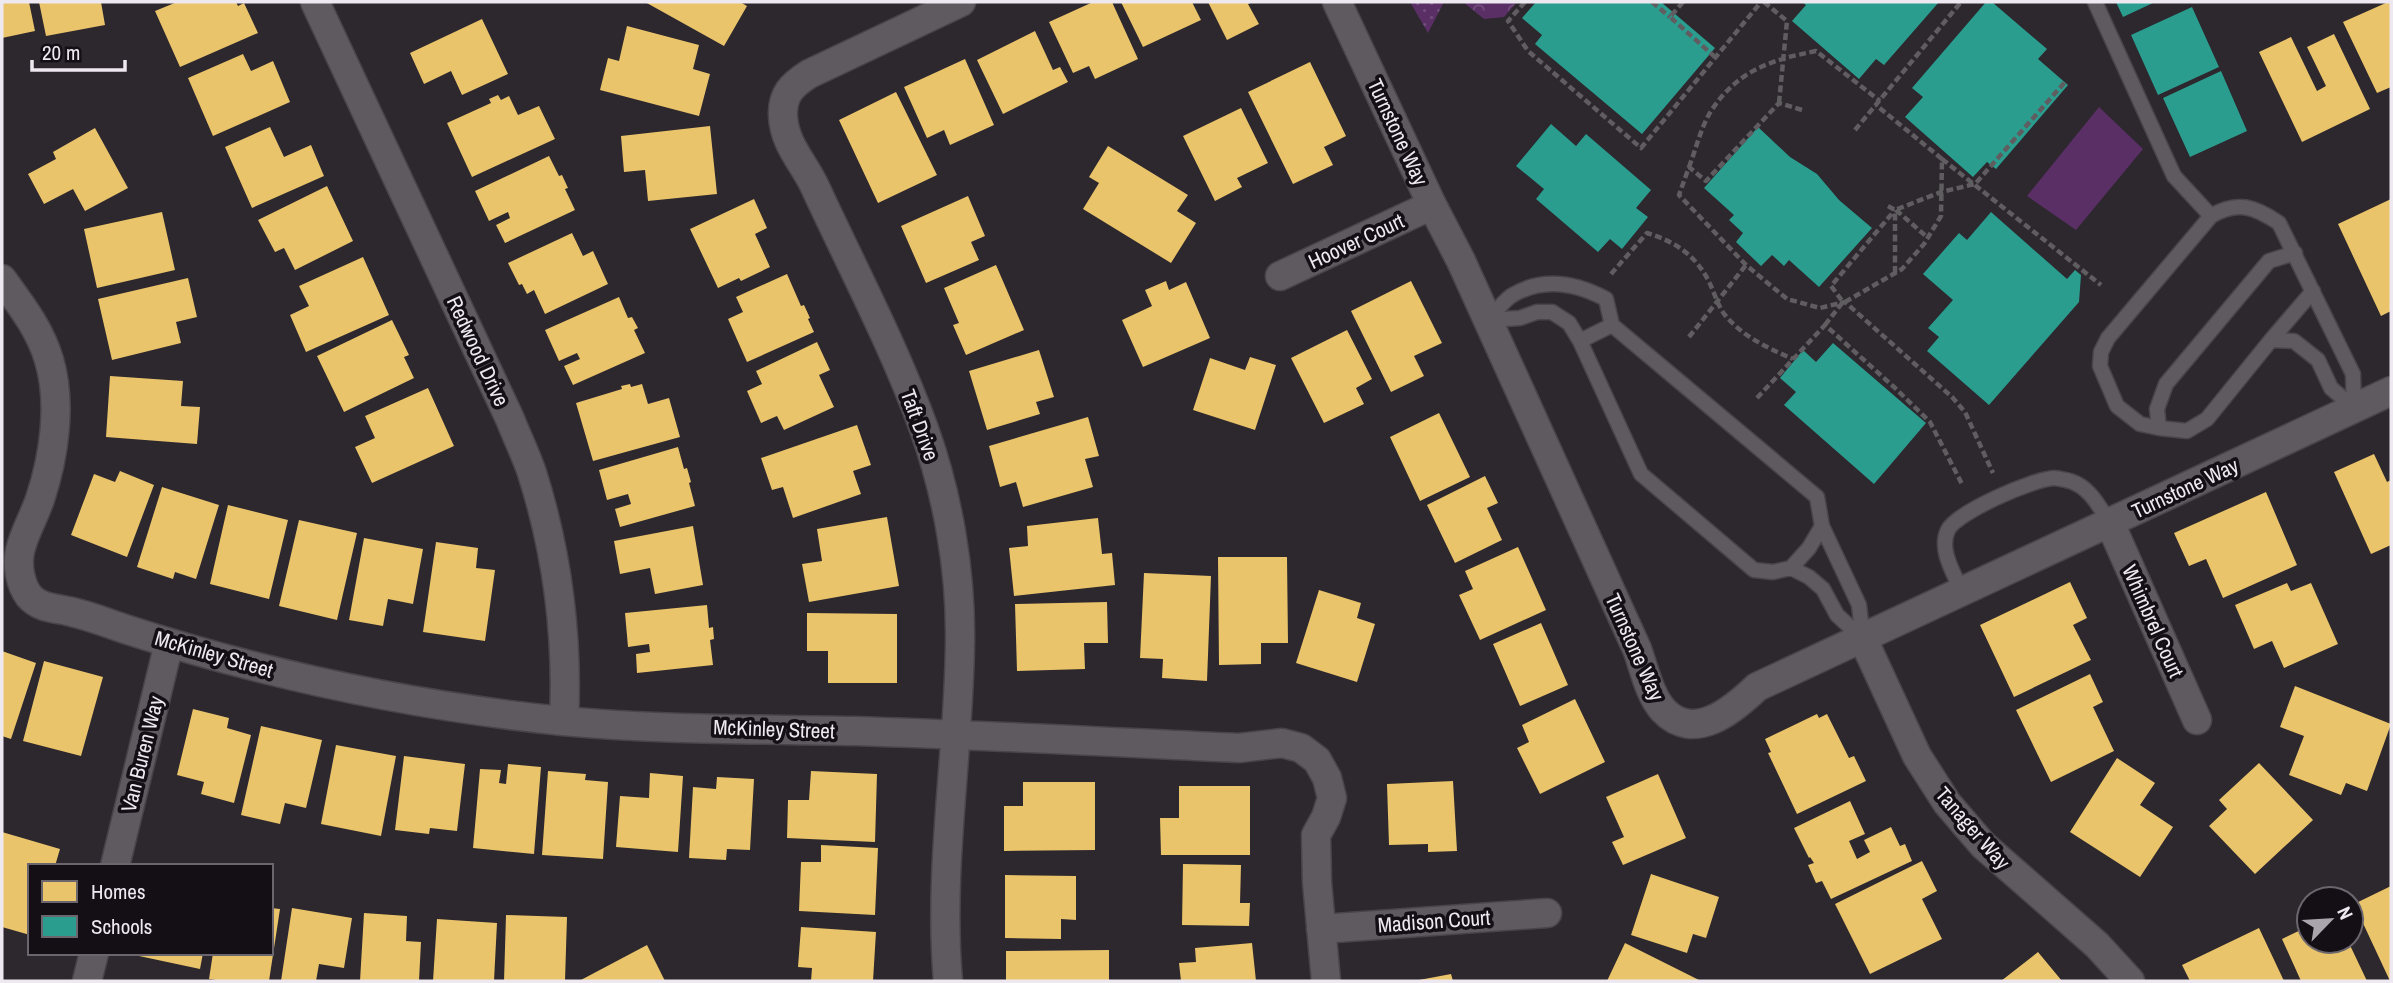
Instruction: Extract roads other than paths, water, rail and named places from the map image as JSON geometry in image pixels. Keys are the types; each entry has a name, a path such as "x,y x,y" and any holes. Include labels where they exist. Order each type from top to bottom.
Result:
{"street":[{"name":"Redwood Drive","path":"315,2 510,419 531,471 555,564 565,678 564,721"},
{"name":"Taft Drive","path":"948,981 945,944 946,894 960,641 953,545 935,464 907,387 811,179 787,137 783,97 795,83 809,74 961,2"},
{"name":"Turnstone Way","path":"1337,2 1461,261 1662,709 1677,721 1696,724 1718,718 1740,704 1758,687 2391,391"},
{"name":"Hoover Court","path":"1280,276 1432,205"},
{"name":"McKinley Street","path":"2,279 35,326 50,361 55,395 54,441 40,501 20,551 19,566 22,582 31,598 43,606 70,611 246,665 398,698 564,721 639,726 956,734 1239,748 1282,743 1301,748 1317,760 1327,778 1332,798 1316,835 1326,981"},
{"name":"Whimbrel Court","path":"2110,523 2196,720"},
{"name":"Tanager Way","path":"1863,639 1917,756 1947,803 1983,845 2097,944 2130,981"},
{"name":"Van Buren Way","path":"115,864 169,643"},
{"name":"Madison Court","path":"1321,929 1547,913"},
{"path":"87,981 94,955"}],"lane":[{"path":"2095,2 2174,176 2211,216"},
{"path":"2313,291 2207,419 2187,431 2140,424 2117,405 2100,366 2101,352 2108,338 2211,216 2235,206 2259,210 2279,223 2313,291 2353,374 2354,408"},
{"path":"2160,428 2157,409 2166,384 2269,261 2294,253"},
{"path":"1488,320 1510,297 1549,283 1584,288 1606,299 1612,325 1817,497 1822,526 1859,605 1863,639"},
{"path":"1488,320 1552,312 1569,323 1580,341 1641,474 1754,570 1773,572 1791,568 1809,548 1822,526"},
{"path":"1580,341 1612,325"},
{"path":"2271,340 2294,341 2318,360 2331,388 2354,408"},
{"path":"1962,592 1945,548 1948,530 1967,512 2029,484 2054,478 2071,481 2085,488 2110,523"},
{"path":"1791,568 1810,577 1823,589 1837,615 1863,639"}]}
